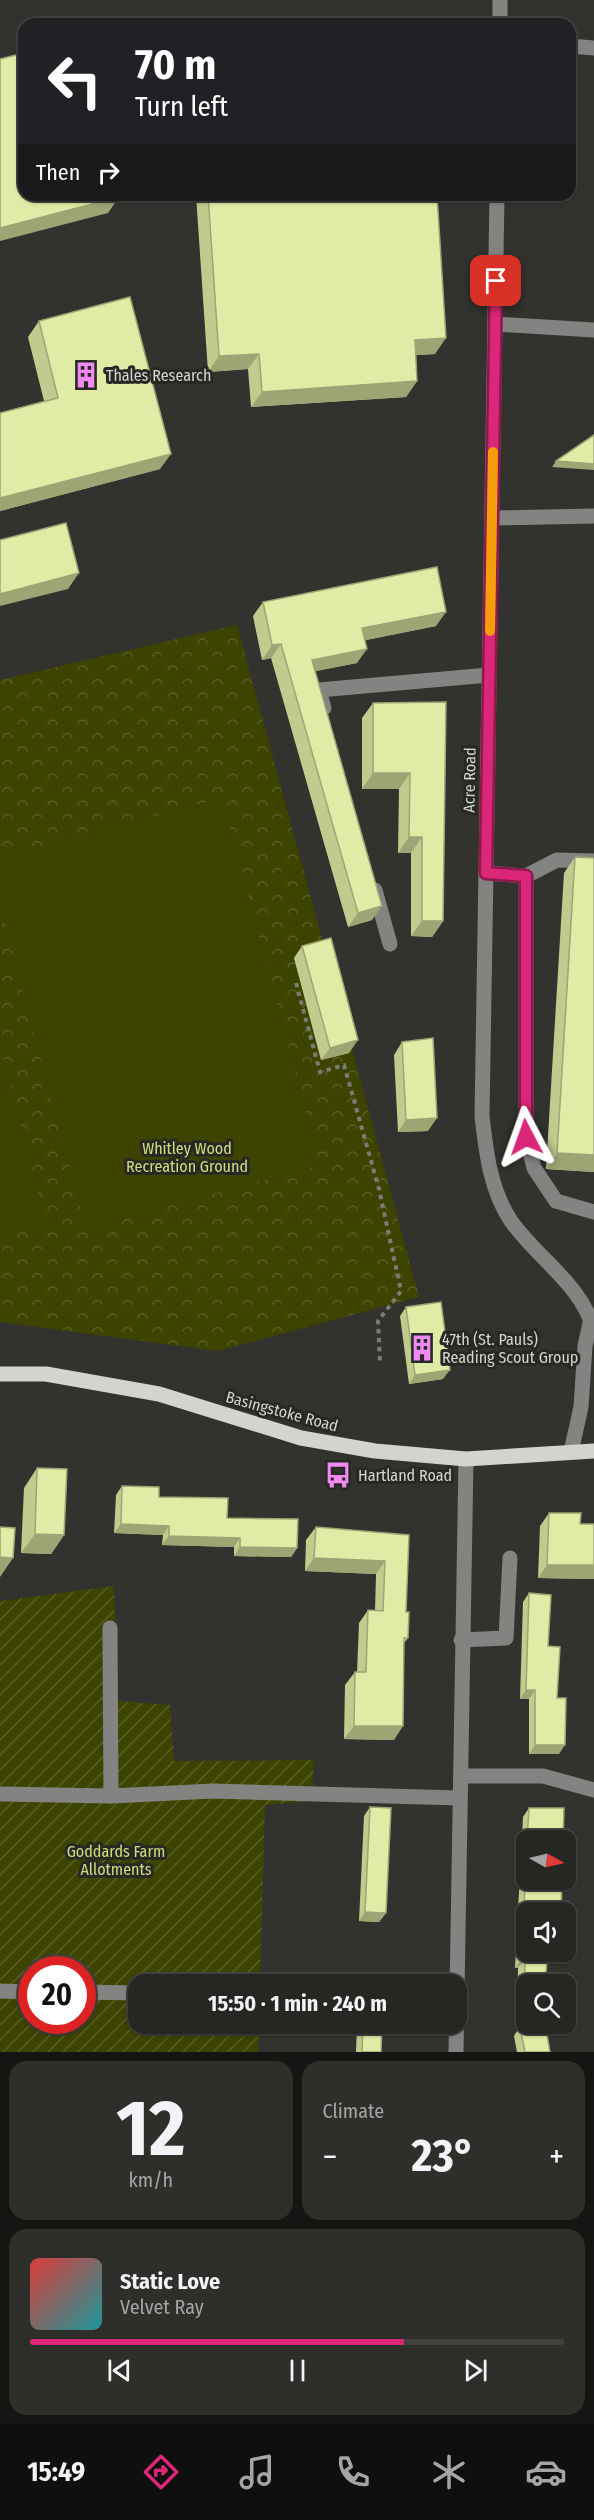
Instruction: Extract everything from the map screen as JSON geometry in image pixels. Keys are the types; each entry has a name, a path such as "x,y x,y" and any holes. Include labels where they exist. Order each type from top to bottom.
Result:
{"main road":[{"name":"Basingstoke Road","path":"0,1374 46,1374 159,1394 301,1438 375,1451 466,1459 594,1451"}],"street":[{"path":"500,0 500,18"},
{"path":"576,46 594,48"},
{"name":"Acre Road","path":"497,201 482,1116 488,1168 511,1220 580,1296 593,1324"},
{"path":"495,324 594,330"},
{"path":"492,518 594,516"},
{"path":"329,723 319,690 489,675"},
{"path":"486,873 526,876 557,860 594,861"},
{"path":"526,876 526,1137 534,1168 556,1201 594,1212"},
{"path":"372,878 390,944"},
{"path":"571,1452 581,1407 585,1346 593,1324"},
{"path":"456,2052 461,1640 466,1459"},
{"path":"461,1640 506,1638 510,1558"},
{"path":"110,1628 111,1796"},
{"path":"461,1776 543,1776 594,1790"},
{"path":"0,1794 111,1796 213,1791 459,1798"},
{"path":"0,1991 18,1992"},
{"path":"96,1992 128,1992"}],"path":[{"path":"296,983 320,1072 344,1065 379,1189 401,1291 378,1321 380,1362"}],"green space":[{"name":"Whitley Wood Recreation Ground","path":"237,625 419,1297 218,1351 0,1322 0,680"},
{"path":"222,798 320,1165 86,1228 0,906 0,857"},
{"path":"0,1046 47,1225 0,1238"},
{"name":"Goddards Farm Allotments","path":"114,1586 118,1701 170,1705 174,1761 314,1760 312,1801 265,1805 260,1974 128,1974 128,2034 259,2034 258,2052 0,2052 0,1601"}],"building":[{"path":"18,54 18,201 104,201 0,228 0,59"},
{"path":"208,201 437,201 446,338 415,340 417,381 262,392 259,354 219,356"},
{"name":"Thales Research","path":"130,297 171,454 0,498 0,413 58,398 39,321"},
{"path":"594,435 594,464 556,461"},
{"path":"66,523 79,573 0,594 0,540"},
{"path":"437,567 446,612 362,628 367,649 312,660 382,906 358,913 281,644 272,645 263,602"},
{"path":"446,702 443,921 422,921 422,837 409,837 410,773 373,773 373,703"},
{"path":"575,857 594,858 594,1155 557,1153"},
{"path":"331,938 358,1040 330,1048 302,946"},
{"path":"433,1038 437,1118 406,1120 402,1042"},
{"name":"47th (St. Pauls) Reading Scout Group","path":"441,1302 450,1370 415,1375 406,1307"},
{"path":"37,1468 67,1469 64,1535 35,1534"},
{"path":"122,1486 159,1487 159,1497 228,1498 227,1518 298,1519 297,1548 240,1547 240,1538 169,1536 169,1526 121,1524"},
{"path":"549,1513 581,1513 580,1524 594,1524 594,1565 547,1565"},
{"path":"0,1527 15,1528 13,1558 0,1557"},
{"path":"316,1527 409,1535 406,1612 409,1612 408,1638 404,1638 403,1726 354,1726 355,1672 366,1672 368,1610 383,1611 385,1561 314,1558"},
{"path":"529,1593 551,1595 548,1646 560,1647 557,1698 566,1698 565,1745 535,1745 535,1690 526,1690"},
{"path":"370,1807 391,1808 386,1913 365,1912"},
{"path":"529,1808 564,1808 563,1830 528,1830"},
{"path":"525,1890 562,1890 561,1902 524,1902"},
{"path":"525,1962 547,1962 546,1974 525,1974"},
{"path":"363,2034 382,2034 381,2052 362,2052"},
{"path":"521,2034 547,2034 550,2052 525,2052"}],"slow traffic":[{"path":"490,631 493,452"}],"place":[{"name":"Thales Research","path":"86,375"},
{"name":"47th (St. Pauls) Reading Scout Group","path":"422,1348"},
{"name":"Hartland Road","path":"338,1475"}],"route":[{"path":"496,281 486,873 526,876 524,1115 526,1137"}]}
